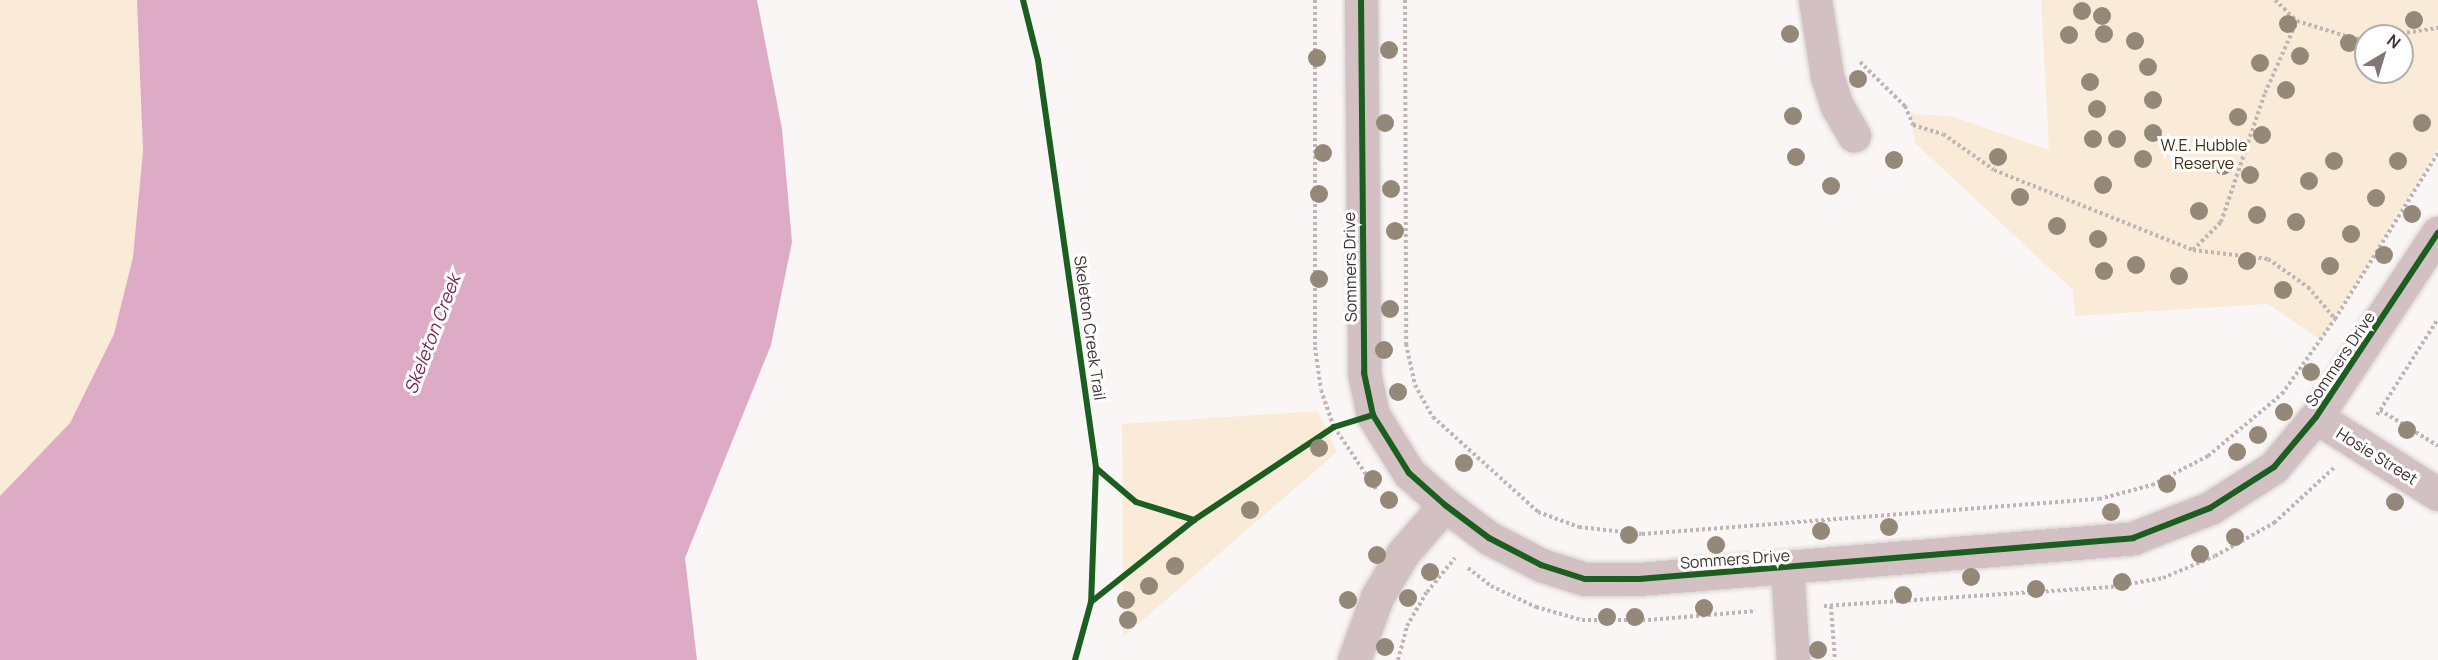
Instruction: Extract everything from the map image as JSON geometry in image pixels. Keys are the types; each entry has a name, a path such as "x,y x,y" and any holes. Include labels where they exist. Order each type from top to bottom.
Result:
{"street":[{"name":"Sommers Drive","path":"1361,0 1364,373 1373,415 1409,473 1445,505 1490,538 1541,565 1585,579 1639,579 1787,568 2133,538 2210,508 2274,467 2316,417 2438,233"},
{"path":"1815,0 1827,76 1837,106 1854,135"},
{"name":"Hosie Street","path":"2316,417 2438,494"},
{"path":"1353,660 1377,597 1403,553 1445,505"},
{"path":"1787,568 1793,660"}],"path":[{"path":"1315,0 1315,347 1322,390 1334,427 1347,451 1383,495"},
{"path":"1405,0 1406,344 1415,385 1433,417 1538,512 1579,527 1642,534 2099,499 2152,485 2208,456 2247,427 2282,394 2335,320 2438,153"},
{"path":"2275,0 2297,21 2354,38"},
{"path":"2193,250 2221,222 2265,93 2297,21"},
{"path":"2414,31 2438,28"},
{"path":"1856,56 1870,75 1887,85 1905,106 1913,125 1943,134 1994,170 2193,250 2268,259 2308,287 2335,320"},
{"path":"1423,530 1491,586 1536,607 1582,620 1648,620 2111,586 2163,578 2215,556 2274,523 2314,489 2357,443 2438,319"},
{"path":"2380,410 2438,446"},
{"path":"1324,434 1334,427 1373,415"},
{"path":"1398,660 1407,626 1427,592 1455,558"},
{"path":"1832,606 1835,660"}],"green space":[{"path":"0,0 445,0 0,660"},
{"name":"W.E. Hubble Reserve","path":"2041,0 2438,0 2438,149 2321,340 2268,304 2075,316 2073,290 1915,143 1910,114 1951,116 2049,150"},
{"path":"1318,411 1337,452 1123,637 1122,424"}],"water":[{"name":"Skeleton Creek","path":"137,0 757,0 782,129 792,242 771,345 685,558 697,660 0,660 0,496 70,423 114,334 133,257 143,151"}],"cycle path":[{"name":"Skeleton Creek Trail","path":"1023,0 1038,60 1096,468 1091,602 1075,660"},
{"path":"1361,0 1364,373 1373,415 1409,473 1445,505 1489,538 1541,565 1585,579 1639,579 2133,538 2210,508 2274,467 2316,417 2438,233"},
{"path":"1096,468 1136,502 1194,520 1334,427 1373,415"},
{"path":"1091,602 1194,520"}]}
